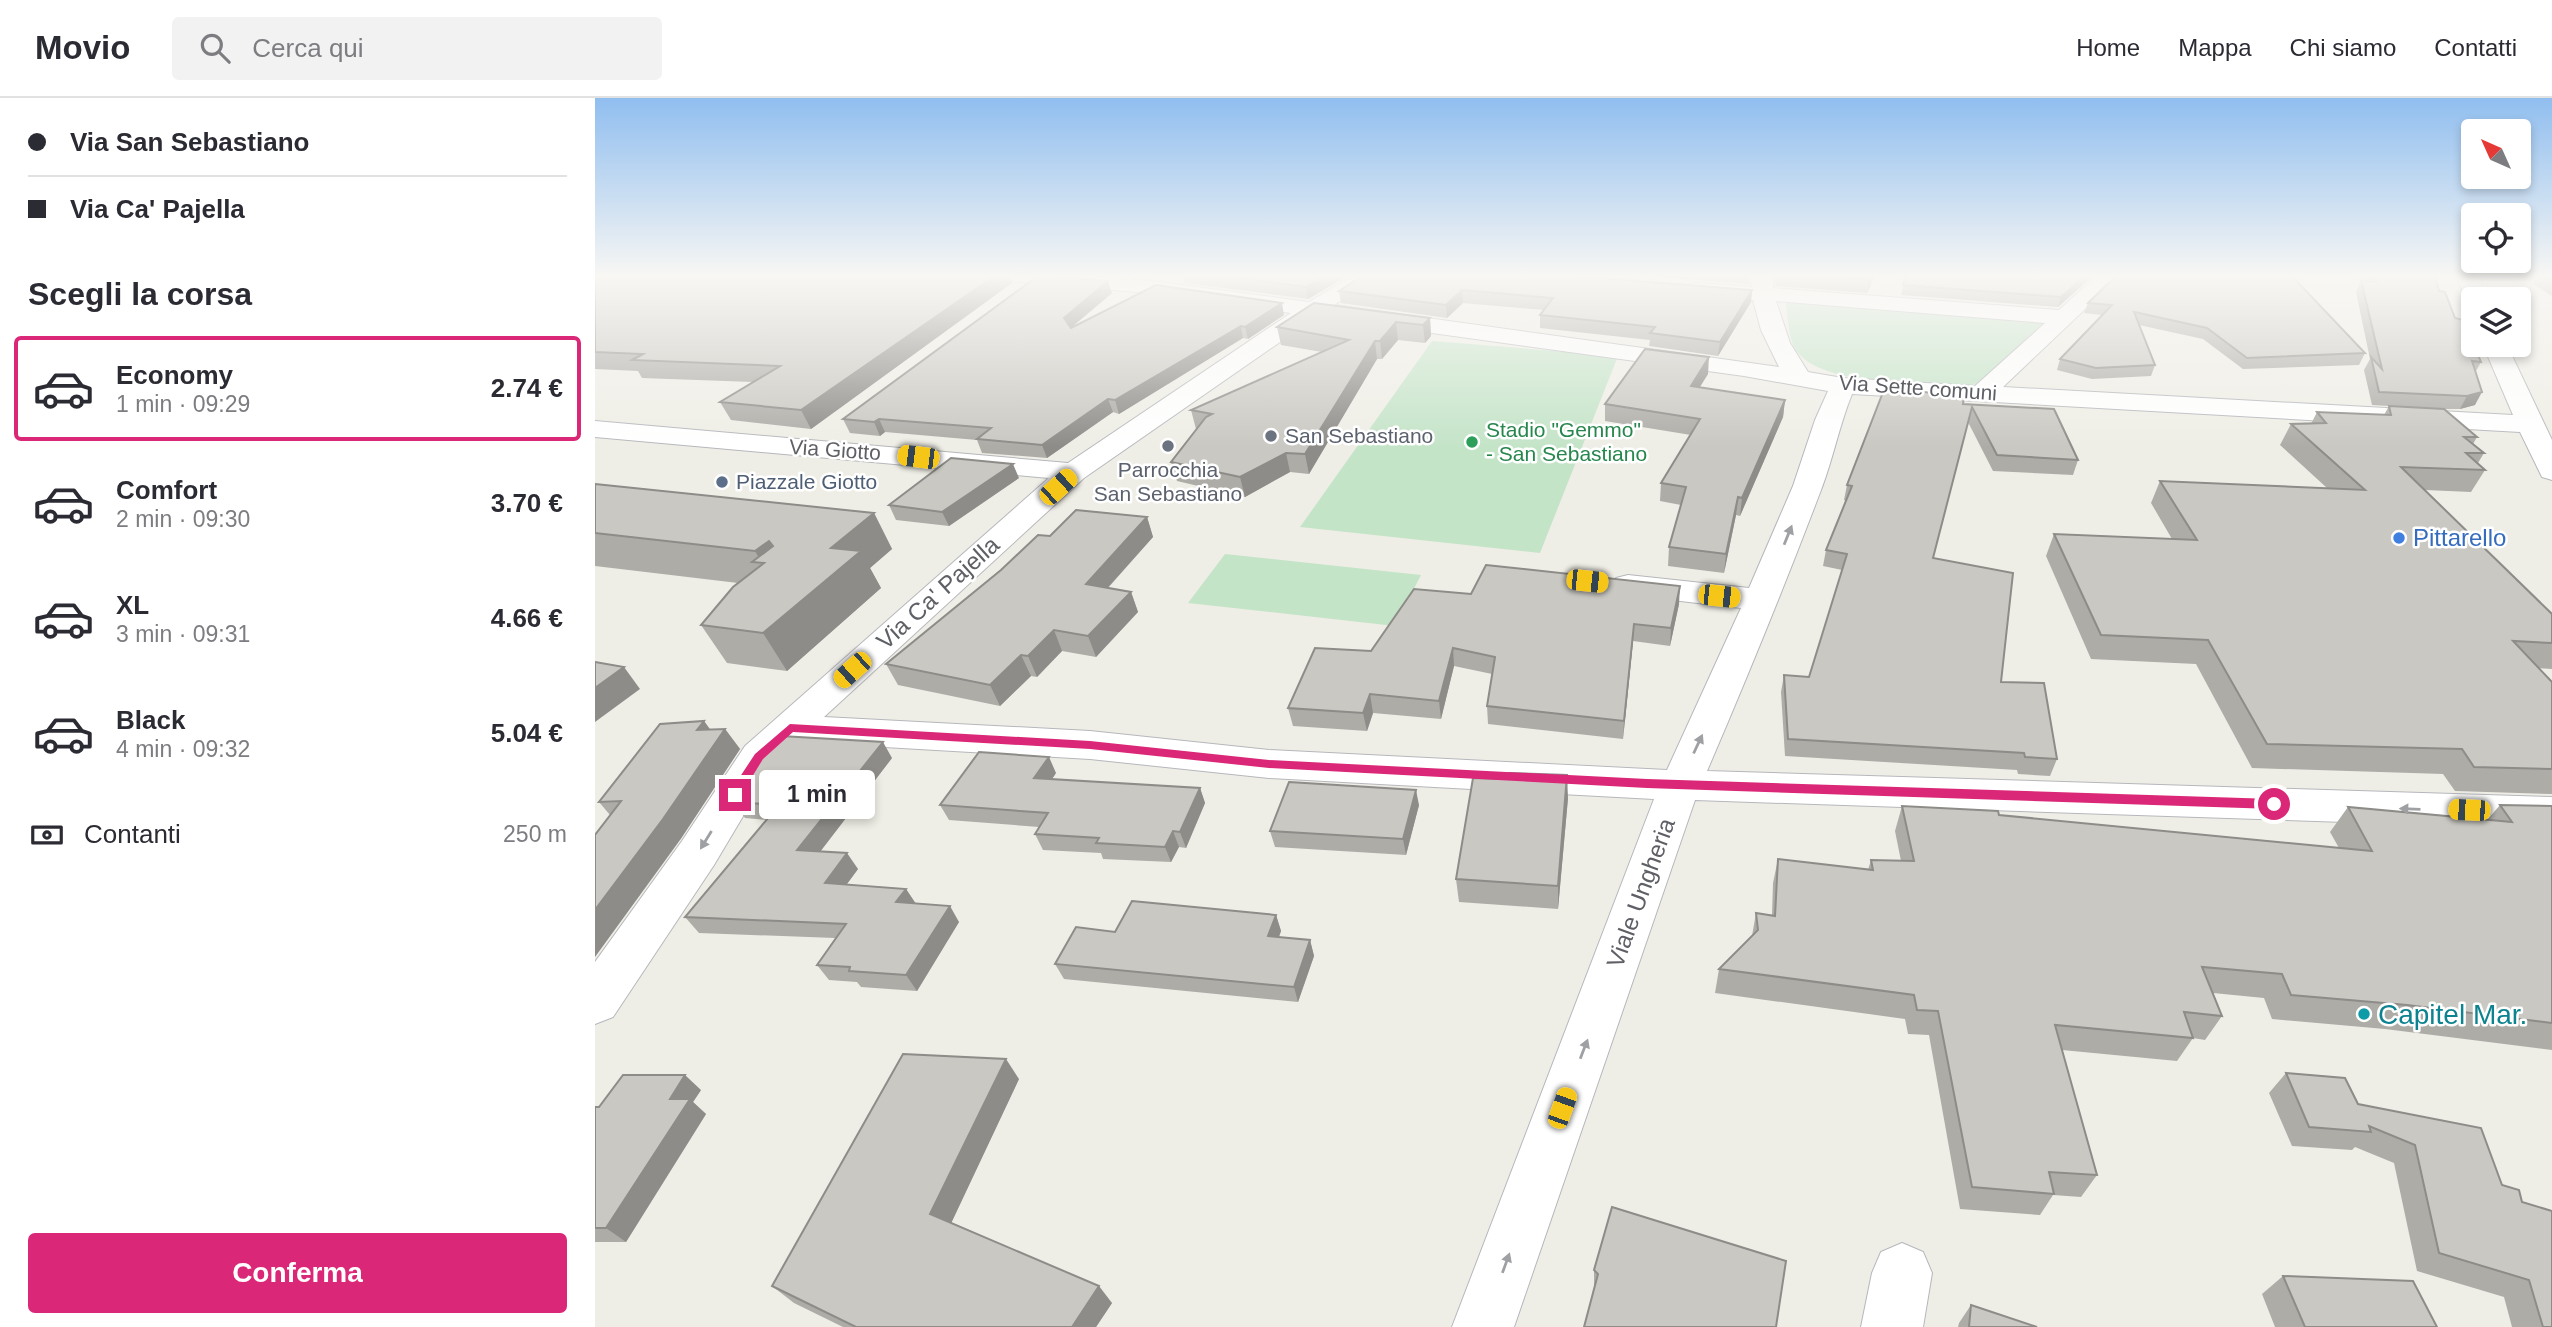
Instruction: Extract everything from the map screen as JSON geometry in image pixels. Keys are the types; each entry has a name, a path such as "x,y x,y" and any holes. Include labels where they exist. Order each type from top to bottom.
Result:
{"street":[{"name":"Via Ca' Pajella","path":"595,1002 698,853 759,757 1074,472 1278,332"},
{"name":"Via Sette comuni","path":"1474,332 1843,386 2530,424"},
{"path":"1777,332 1786,363 1800,378"},
{"path":"1982,393 2046,332"},
{"path":"2500,357 2552,471"},
{"name":"Viale Ungheria","path":"1483,1327 1680,785 1762,600 1808,486 1828,420 1843,386"},
{"path":"807,448 840,423"},
{"name":"Via Giotto","path":"595,429 1074,472"},
{"path":"1593,582 1762,600"},
{"path":"790,727 1090,745 1269,764 1680,785 2552,813"}],"green space":[{"path":"1790,332 2033,332 1982,380 1971,386 1850,377 1808,362 1793,344"},
{"name":"Stadio \"Gemmo\" - San Sebastiano","path":"1432,341 1618,356 1540,553 1300,527"},
{"path":"1225,554 1421,575 1395,626 1188,603"}],"building":[{"path":"595,332 913,332 801,410 720,402 780,366 632,360 643,354 595,352"},
{"path":"961,332 1230,332 1115,400 1108,399 1042,445 977,439 991,428 879,419 874,422 843,419"},
{"path":"1307,332 1387,332 1380,341 1375,341 1305,454 1286,453 1240,477 1171,462 1206,417 1212,414 1191,410 1349,340"},
{"path":"1651,332 1726,332 1720,342"},
{"path":"2086,332 2142,332 2155,365 2096,368 2060,359"},
{"path":"2213,332 2345,332 2365,353 2247,358"},
{"path":"2373,332 2461,332 2461,357 2479,357 2481,362 2472,361 2482,392 2467,396 2379,392 2371,357 2382,369"},
{"path":"1645,349 1709,357 1691,386 1785,400 1742,498 1738,497 1726,554 1669,547 1686,487 1661,483 1700,419 1605,404"},
{"path":"1885,387 1964,397 1963,404 2054,409 2078,460 1997,455 1972,407 1933,558 2013,573 2001,682 2044,683 2057,759 2025,757 2024,753 1788,739 1784,675 1809,677 1847,554 1826,550 1852,486 1847,485"},
{"path":"2389,406 2444,409 2477,437 2464,437 2484,453 2466,453 2485,470 2401,467 2552,614 2552,643 2513,641 2552,682 2552,769 2474,767 2462,749 2267,744 2208,640 2101,635 2054,534 2197,540 2160,481 2365,490 2291,424 2326,423 2317,412 2391,415"},
{"path":"951,458 1013,464 942,512 889,505"},
{"path":"595,484 874,513 831,548 861,551 763,633 701,625 733,587 764,563 752,562 773,546 769,541 755,551 595,533"},
{"path":"1076,510 1147,517 1086,584 1131,592 1088,636 1054,630 1028,656 1021,655 990,685 886,664 1001,570 1038,535 1050,536"},
{"path":"1486,565 1680,586 1671,628 1634,624 1624,721 1487,706 1495,657 1453,648 1439,701 1370,694 1363,713 1288,708 1315,648 1371,651 1414,589 1471,594"},
{"path":"595,662 624,667 595,688"},
{"path":"704,721 697,730 725,729 663,819 595,910 595,835 621,801 599,802 660,724"},
{"path":"781,736 883,742 797,850 847,853 825,883 906,889 896,902 950,906 906,975 849,971 850,967 817,965 846,924 685,917 779,805 733,802 764,752"},
{"path":"979,752 1049,757 1034,778 1200,788 1180,832 1173,831 1165,847 1096,843 1099,838 1035,834 1048,813 940,805"},
{"path":"1509,773 1567,775 1558,886 1456,879 1473,778 1508,779"},
{"path":"1289,782 1416,790 1403,839 1270,831"},
{"path":"2500,805 2552,806 2552,1023 2407,1005 2291,995 2282,974 2202,967 2222,1016 2184,1012 2193,1038 2055,1025 2097,1175 2049,1172 2054,1194 1972,1187 1938,1011 1917,1010 1914,995 1719,969 1758,930 1756,913 1775,916 1778,859 1873,870 1871,860 1914,861 1902,806 1998,811 1999,815 2372,851 2348,807 2512,822"},
{"path":"1132,901 1276,915 1268,936 1310,940 1294,987 1055,964 1076,927 1115,932"},
{"path":"903,1054 1006,1059 930,1214 1099,1286 1072,1327 856,1327 772,1286"},
{"path":"2286,1073 2345,1078 2358,1104 2481,1128 2502,1185 2519,1190 2522,1202 2552,1211 2552,1327 2543,1327 2529,1280 2439,1253 2415,1145 2369,1126 2371,1132 2309,1127"},
{"path":"623,1075 685,1075 670,1099 690,1099 606,1228 595,1228 595,1107 599,1107"},
{"path":"1612,1207 1786,1261 1776,1327 1584,1327 1598,1274 1594,1270"},
{"path":"2283,1276 2413,1281 2437,1327 2305,1327"},
{"path":"1971,1305 2037,1327 1969,1327"}],"place":[{"name":"San Sebastiano","path":"1271,436"},
{"name":"Stadio \"Gemmo\" - San Sebastiano","path":"1472,442"},
{"name":"Parrocchia San Sebastiano","path":"1168,446"},
{"name":"Piazzale Giotto","path":"722,482"},
{"name":"Pittarello","path":"2399,538"},
{"name":"Capitel Mar.","path":"2364,1014"}],"route":[{"path":"735,795 759,757 790,727 1090,745 1269,764 1647,784 2274,804"}]}
